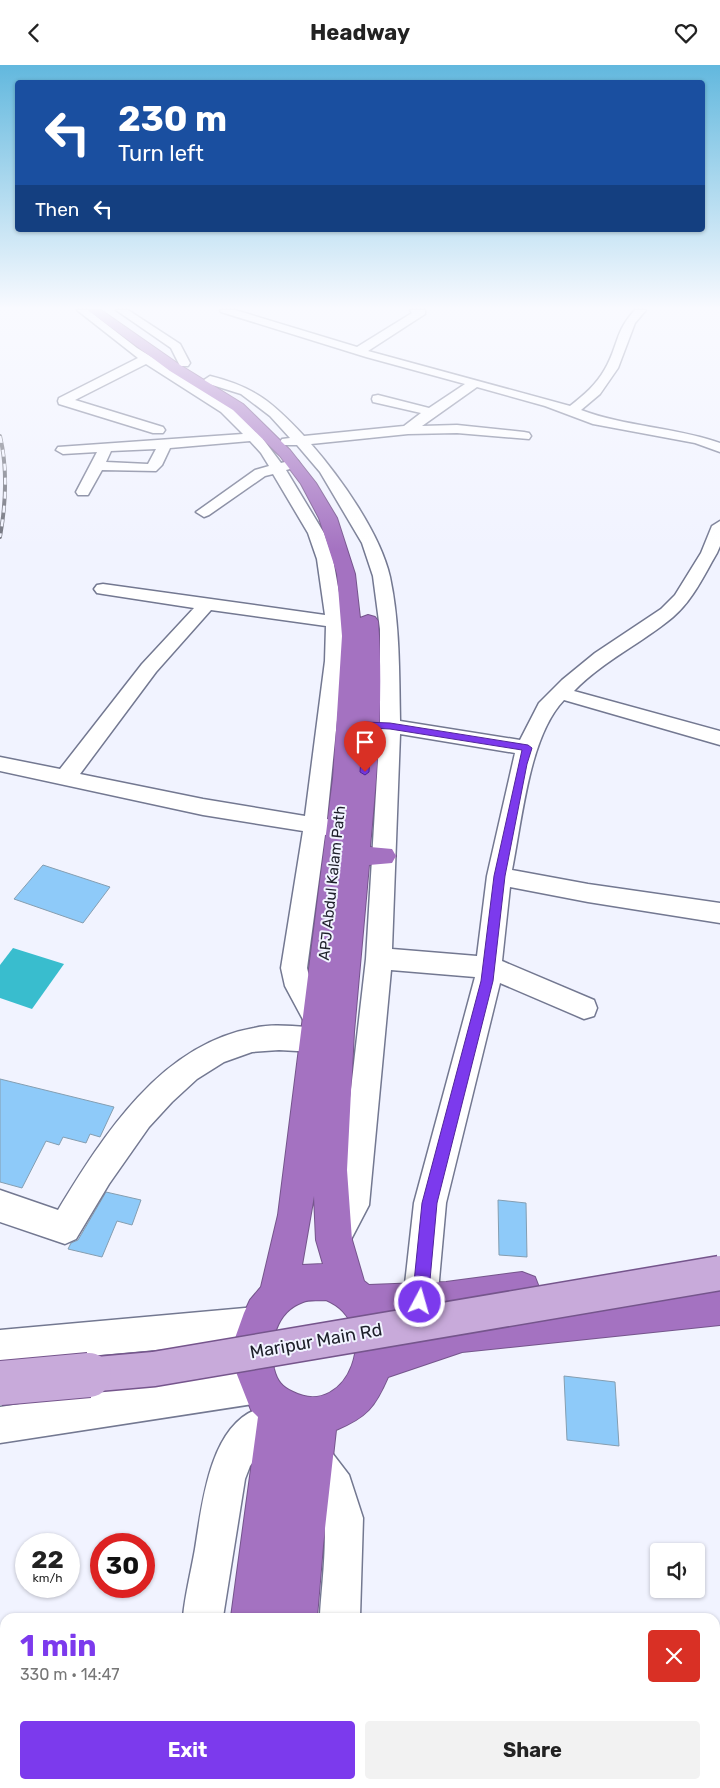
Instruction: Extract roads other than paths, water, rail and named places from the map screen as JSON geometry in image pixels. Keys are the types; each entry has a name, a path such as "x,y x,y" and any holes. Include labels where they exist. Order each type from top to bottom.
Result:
{"highway":[{"name":"APJ Abdul Kalam Path","path":"213,390 250,417 279,445 315,472 336,506 362,573 361,625 352,660 339,829 295,1215 267,1310"},
{"name":"APJ Abdul Kalam Path","path":"279,445 328,519 333,559 361,625 371,662 367,754 339,1032 330,1170 334,1240 355,1298"},
{"path":"367,725 390,726"},
{"path":"356,856 383,856"},
{"path":"254,1613 272,1406 252,1360 252,1341 267,1310 301,1283 326,1282 355,1298 420,1302 446,1301 720,1262"},
{"path":"272,1406 298,1415 318,1417 344,1407 364,1388 375,1361 374,1330 355,1298"},
{"path":"375,1361 462,1333 720,1306"},
{"path":"295,1613 301,1546 318,1417"}],"main road":[{"name":"Maripur Main Rd","path":"0,1383 154,1369 720,1273"}],"street":[{"path":"78,390 64,401 158,430"},
{"path":"204,512 237,487 260,473 279,445 275,413 245,391 235,390"},
{"path":"408,430 464,390"},
{"path":"497,390 572,411 598,421 698,440 720,448"},
{"path":"572,411 596,390"},
{"path":"378,399 431,412"},
{"path":"63,450 165,444 279,445 408,430 457,429 524,436"},
{"path":"97,466 151,468 156,465 165,444"},
{"path":"84,491 106,447"},
{"path":"420,1302 430,1203 489,967 499,876 522,764 528,748 546,707 560,693 602,657 668,613 682,598 698,574 720,528"},
{"path":"103,589 206,605 361,625"},
{"path":"65,778 150,668 206,605"},
{"path":"334,1240 353,1205 379,959 390,726 361,625"},
{"path":"0,1206 65,1228 106,1162 158,1098 186,1072 217,1051 243,1042 316,1030 298,986 294,967 315,827 334,661 361,625"},
{"path":"560,693 720,738"},
{"path":"390,726 528,748"},
{"path":"0,764 204,807 315,827 339,829"},
{"path":"499,876 588,893 720,913"},
{"path":"379,959 489,967 584,1008"},
{"path":"0,1347 267,1310"},
{"path":"0,1425 272,1406"},
{"path":"204,1613 226,1478 237,1453 272,1406"},
{"path":"313,1458 336,1488 344,1518 340,1613"}],"water":[{"path":"13,948 64,964 32,1009 0,998 0,965"}],"railway":[{"path":"0,436 3,449 5,487 0,537"}]}
